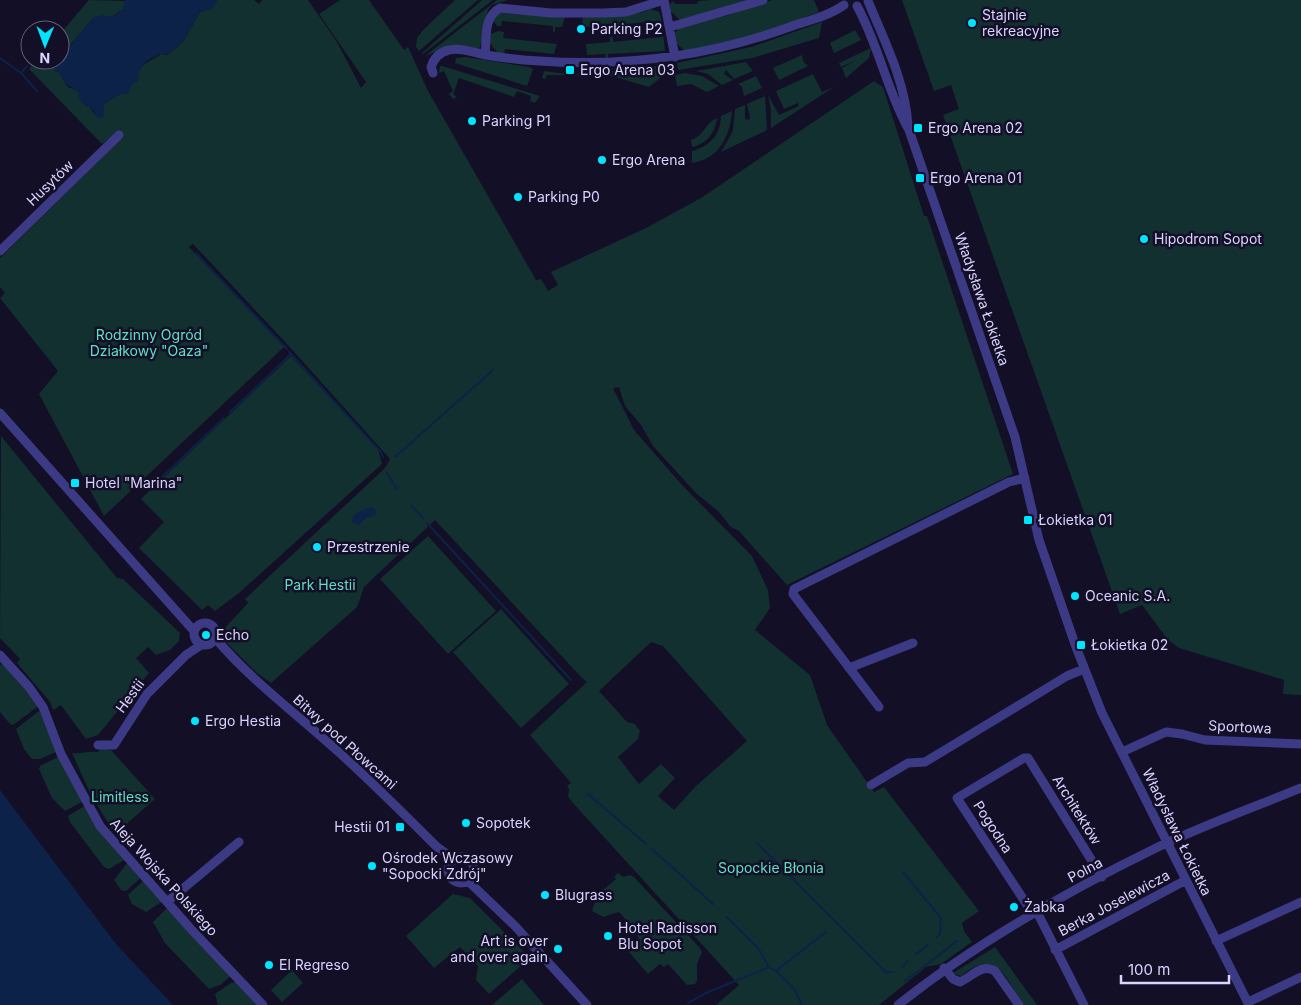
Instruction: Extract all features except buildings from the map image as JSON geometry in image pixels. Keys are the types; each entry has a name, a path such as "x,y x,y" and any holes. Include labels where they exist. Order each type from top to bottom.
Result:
{"street":[{"path":"485,55 488,20 494,11 500,8 551,13 611,13 626,12 664,0 675,57"},
{"path":"670,27 763,0"},
{"path":"433,72 430,67 434,59 443,52 457,49 520,60 579,63 622,62 675,57 759,38 818,17 840,2 857,6 868,0"},
{"name":"Władysława Łokietka","path":"868,0 892,56 907,105 909,130"},
{"name":"Władysława Łokietka","path":"857,6 882,60 897,108 909,130 1015,437 1039,540 1084,669 1102,713 1248,1003"},
{"name":"Husytów","path":"0,251 119,135"},
{"path":"0,413 197,635 214,642"},
{"path":"879,707 793,594 794,589 1009,482 1025,478"},
{"name":"Bitwy pod Płowcami","path":"197,635 207,623 214,627 214,642 333,746 452,862"},
{"name":"Hestii","path":"98,745 109,747 114,745 147,694 186,655 197,635"},
{"path":"849,668 913,643"},
{"name":"Aleja Wojska Polskiego","path":"0,655 29,687 42,707 61,754 100,826 167,902 263,1005"},
{"path":"871,786 908,763 925,762 1067,676 1084,669"},
{"name":"Sportowa","path":"1122,752 1166,732 1205,740 1301,744"},
{"name":"Pogodna","path":"1028,758 1024,758 957,798 1035,913"},
{"name":"Architektów","path":"1028,758 1102,877"},
{"name":"Polna","path":"898,1005 944,968 993,936 1035,913 1168,843 1301,788"},
{"path":"167,902 239,842"},
{"name":"Bitwy pod Płowcami","path":"462,858 470,861 474,870 470,879 458,883 452,879 449,873 452,862 462,858"},
{"name":"Bitwy pod Płowcami","path":"470,879 587,1005"},
{"name":"Berka Joselewicza","path":"1056,950 1186,880"},
{"path":"1216,941 1301,902"},
{"name":"Berka Joselewicza","path":"1035,913 1084,1005"},
{"path":"944,968 953,980 960,982 982,969 990,969 995,972 1019,1005"},
{"path":"1248,1003 1301,977"}],"green space":[{"path":"89,0 126,1 123,9 112,17 94,17 70,45 70,22"},
{"path":"217,0 254,0 259,4 262,0 308,0 337,42 361,88 366,82 319,14 340,0 369,0 404,50 408,47 428,91 536,280 541,279 548,291 558,285 551,272 646,228 701,198 874,81 883,87 924,216 927,216 1013,474 787,585 739,531 731,527 719,512 696,493 653,446 641,425 625,406 619,387 613,388 634,430 682,485 752,556 768,590 770,608 755,630 810,675 827,725 874,792 884,787 979,911 962,923 964,931 972,942 941,964 926,967 879,1005 716,1005 739,985 572,802 568,796 569,789 567,786 571,783 530,735 587,682 435,520 364,587 357,607 271,683 257,673 223,639 223,630 248,603 245,599 385,468 390,459 287,344 193,244 189,247 284,347 104,516 39,394 58,371 0,298 5,293 0,287 0,258 122,138 117,132 102,144 30,70 55,70 59,72 68,87 78,91 94,114 104,117 104,104 120,94 127,94 140,67 161,54 167,55 183,42 200,12 213,8","holes":["651,642 663,646 747,741 696,786 674,810 658,796 675,778 661,764 639,784 618,757 638,739 640,731 635,724 627,722 599,691"]},
{"path":"455,0 478,0 419,51 416,47 417,38"},
{"path":"482,0 493,0 422,53"},
{"path":"497,0 508,0 492,5 488,10 480,47 477,49 440,50 425,56"},
{"path":"754,0 680,20 670,11 670,4 674,1 675,4 697,4 698,1"},
{"path":"772,0 814,0 819,12 749,37 685,51 676,43 675,33 680,27 726,16"},
{"name":"Hipodrom Sopot","path":"902,0 1301,0 1301,695 1283,694 1284,680 1179,648 1168,640 1142,605 1120,614 943,115 959,109 951,85 934,91"},
{"path":"651,9 659,12 661,17 665,51 608,54 608,60 606,60 605,54 587,55 586,44 610,42 610,37 613,37 613,42 662,37 661,26 656,26 655,21 607,26 605,32 604,26 583,27 582,17 639,11 640,13"},
{"path":"498,12 565,17 562,27 555,27 555,32 553,32 553,26 502,21 501,26 497,26 493,20"},
{"path":"822,22 819,38 752,58 678,70 677,63 751,47"},
{"path":"855,30 861,40 834,53 830,43"},
{"path":"498,31 504,32 503,38 557,44 554,54 505,49 504,54 498,53 489,42 491,34"},
{"path":"871,48 869,58 846,78 842,68 857,60 841,67 839,63"},
{"path":"802,55 803,61 808,66 779,80 773,68"},
{"path":"465,57 533,69 527,86 455,63 456,58"},
{"path":"746,62 753,71 734,79 726,70 724,74 733,80 722,85 708,74 696,71"},
{"path":"664,65 667,73 649,87 612,76 547,75 545,79 542,78 544,71 575,75"},
{"path":"440,66 540,96 535,103 530,101 531,96 517,91 514,97 459,78 453,94 457,97 453,99 449,94 453,91 444,71 439,73"},
{"path":"685,73 702,76 719,86 707,92 691,84 677,86 675,75"},
{"path":"813,74 822,92 834,87 771,128 771,111 768,95 779,115 799,106 798,103 784,109 776,91"},
{"path":"756,76 762,88 744,96 742,87 738,84"},
{"path":"765,96 767,130 721,152 733,131 735,109 745,105 745,119 749,120 747,104"},
{"path":"732,111 726,138 716,152 701,161 692,163 692,151 704,146 713,139 719,128 721,116"},
{"path":"717,118 709,137 697,146 692,147 691,140 696,138"},
{"path":"291,356 378,449 382,464 239,593 215,611 208,605 202,610 139,548 164,522 141,499"},
{"path":"1,436 117,578 123,579 180,633 179,641 170,650 156,655 148,647 136,658 149,673 98,735 86,739 61,705 53,710 50,702 17,663 20,659 0,638"},
{"path":"428,536 496,611 448,654 380,579"},
{"path":"501,609 569,684 521,728 453,652"},
{"path":"5,663 40,705 13,725 0,712 0,665"},
{"path":"39,711 42,711 58,751 40,759 32,759 24,749 16,729"},
{"name":"Limitless","path":"101,748 111,750 155,799 115,834 91,795 72,753 98,752"},
{"path":"60,756 84,801 65,811 52,798 39,769 40,766"},
{"path":"86,805 126,859 109,869 104,867 70,822 68,816"},
{"path":"128,862 142,877 126,891 121,890 114,880"},
{"path":"618,873 623,877 630,875 634,877 699,947 702,952 697,964 697,981 695,984 687,985 668,964 664,967 660,964 648,974 627,948 640,945 637,932 619,912 603,917 592,911 595,902 590,897 593,894 596,896 616,879 614,877"},
{"path":"144,880 163,901 146,912 132,904 128,895"},
{"path":"453,894 470,898 530,958 489,994 476,980 478,966 460,947 434,968 406,936"},
{"path":"168,907 232,975 220,985 209,989 165,943 153,922"},
{"path":"995,947 1037,1005 1024,1005 1005,976 992,965 984,964 961,976 953,973"},
{"path":"292,970 303,983 282,1002 271,990"},
{"path":"522,979 544,1005 492,1005"},
{"path":"238,981 260,1005 218,1005 215,994 231,983"}],"water":[{"path":"125,0 217,0 214,8 200,12 183,42 166,55 160,54 147,62 139,72 138,82 133,83 127,94 120,94 104,104 104,117 98,118 91,108 86,107 79,98 78,91 68,85 59,72 55,70 70,70 70,46 94,17 103,15 113,17 123,9"},
{"path":"373,507 377,511 374,516 366,518 359,525 352,522 353,516 364,509"},
{"path":"0,790 116,944 173,1005 0,1005"}],"waterway":[{"path":"0,58 21,73 37,91"},
{"path":"196,253 287,349"},
{"path":"289,352 380,451 383,457"},
{"path":"229,413 291,354"},
{"path":"395,457 493,370"},
{"path":"161,478 224,418"},
{"path":"387,473 397,489"},
{"path":"412,506 423,518"},
{"path":"427,523 571,680"},
{"path":"588,794 646,844"},
{"path":"757,843 886,972 894,972"},
{"path":"652,849 713,904"},
{"path":"903,872 941,918 940,933 937,938"},
{"path":"727,917 758,948 769,967"},
{"path":"688,1003 706,993 769,967 776,971 826,932"},
{"path":"905,981 957,941"},
{"path":"916,954 928,945"},
{"path":"902,967 908,961"},
{"path":"776,971 795,990 802,1005"}],"place":[{"name":"Stajnie rekreacyjne","path":"972,23"},
{"name":"Parking P2","path":"581,29"},
{"name":"Ergo Arena 03","path":"570,70"},
{"name":"Parking P1","path":"472,121"},
{"name":"Ergo Arena 02","path":"918,128"},
{"name":"Ergo Arena","path":"602,160"},
{"name":"Ergo Arena 01","path":"920,178"},
{"name":"Parking P0","path":"518,197"},
{"name":"Hipodrom Sopot","path":"1144,239"},
{"name":"Hotel \"Marina\"","path":"75,483"},
{"name":"Łokietka 01","path":"1028,520"},
{"name":"Przestrzenie","path":"317,547"},
{"name":"Oceanic S.A.","path":"1075,596"},
{"name":"Echo","path":"206,635"},
{"name":"Łokietka 02","path":"1081,645"},
{"name":"Ergo Hestia","path":"195,721"},
{"name":"Sopotek","path":"466,823"},
{"name":"Hestii 01","path":"400,827"},
{"name":"Ośrodek Wczasowy \"Sopocki Zdrój\"","path":"372,866"},
{"name":"Blugrass","path":"545,895"},
{"name":"Żabka","path":"1014,907"},
{"name":"Hotel Radisson Blu Sopot","path":"608,936"},
{"name":"Art is over and over again","path":"558,949"},
{"name":"El Regreso","path":"269,965"}],"park label":[{"name":"Rodzinny Ogród Działkowy \"Oaza\"","path":"149,344"},
{"name":"Park Hestii","path":"320,585"},
{"name":"Sopockie Błonia","path":"771,868"}]}
